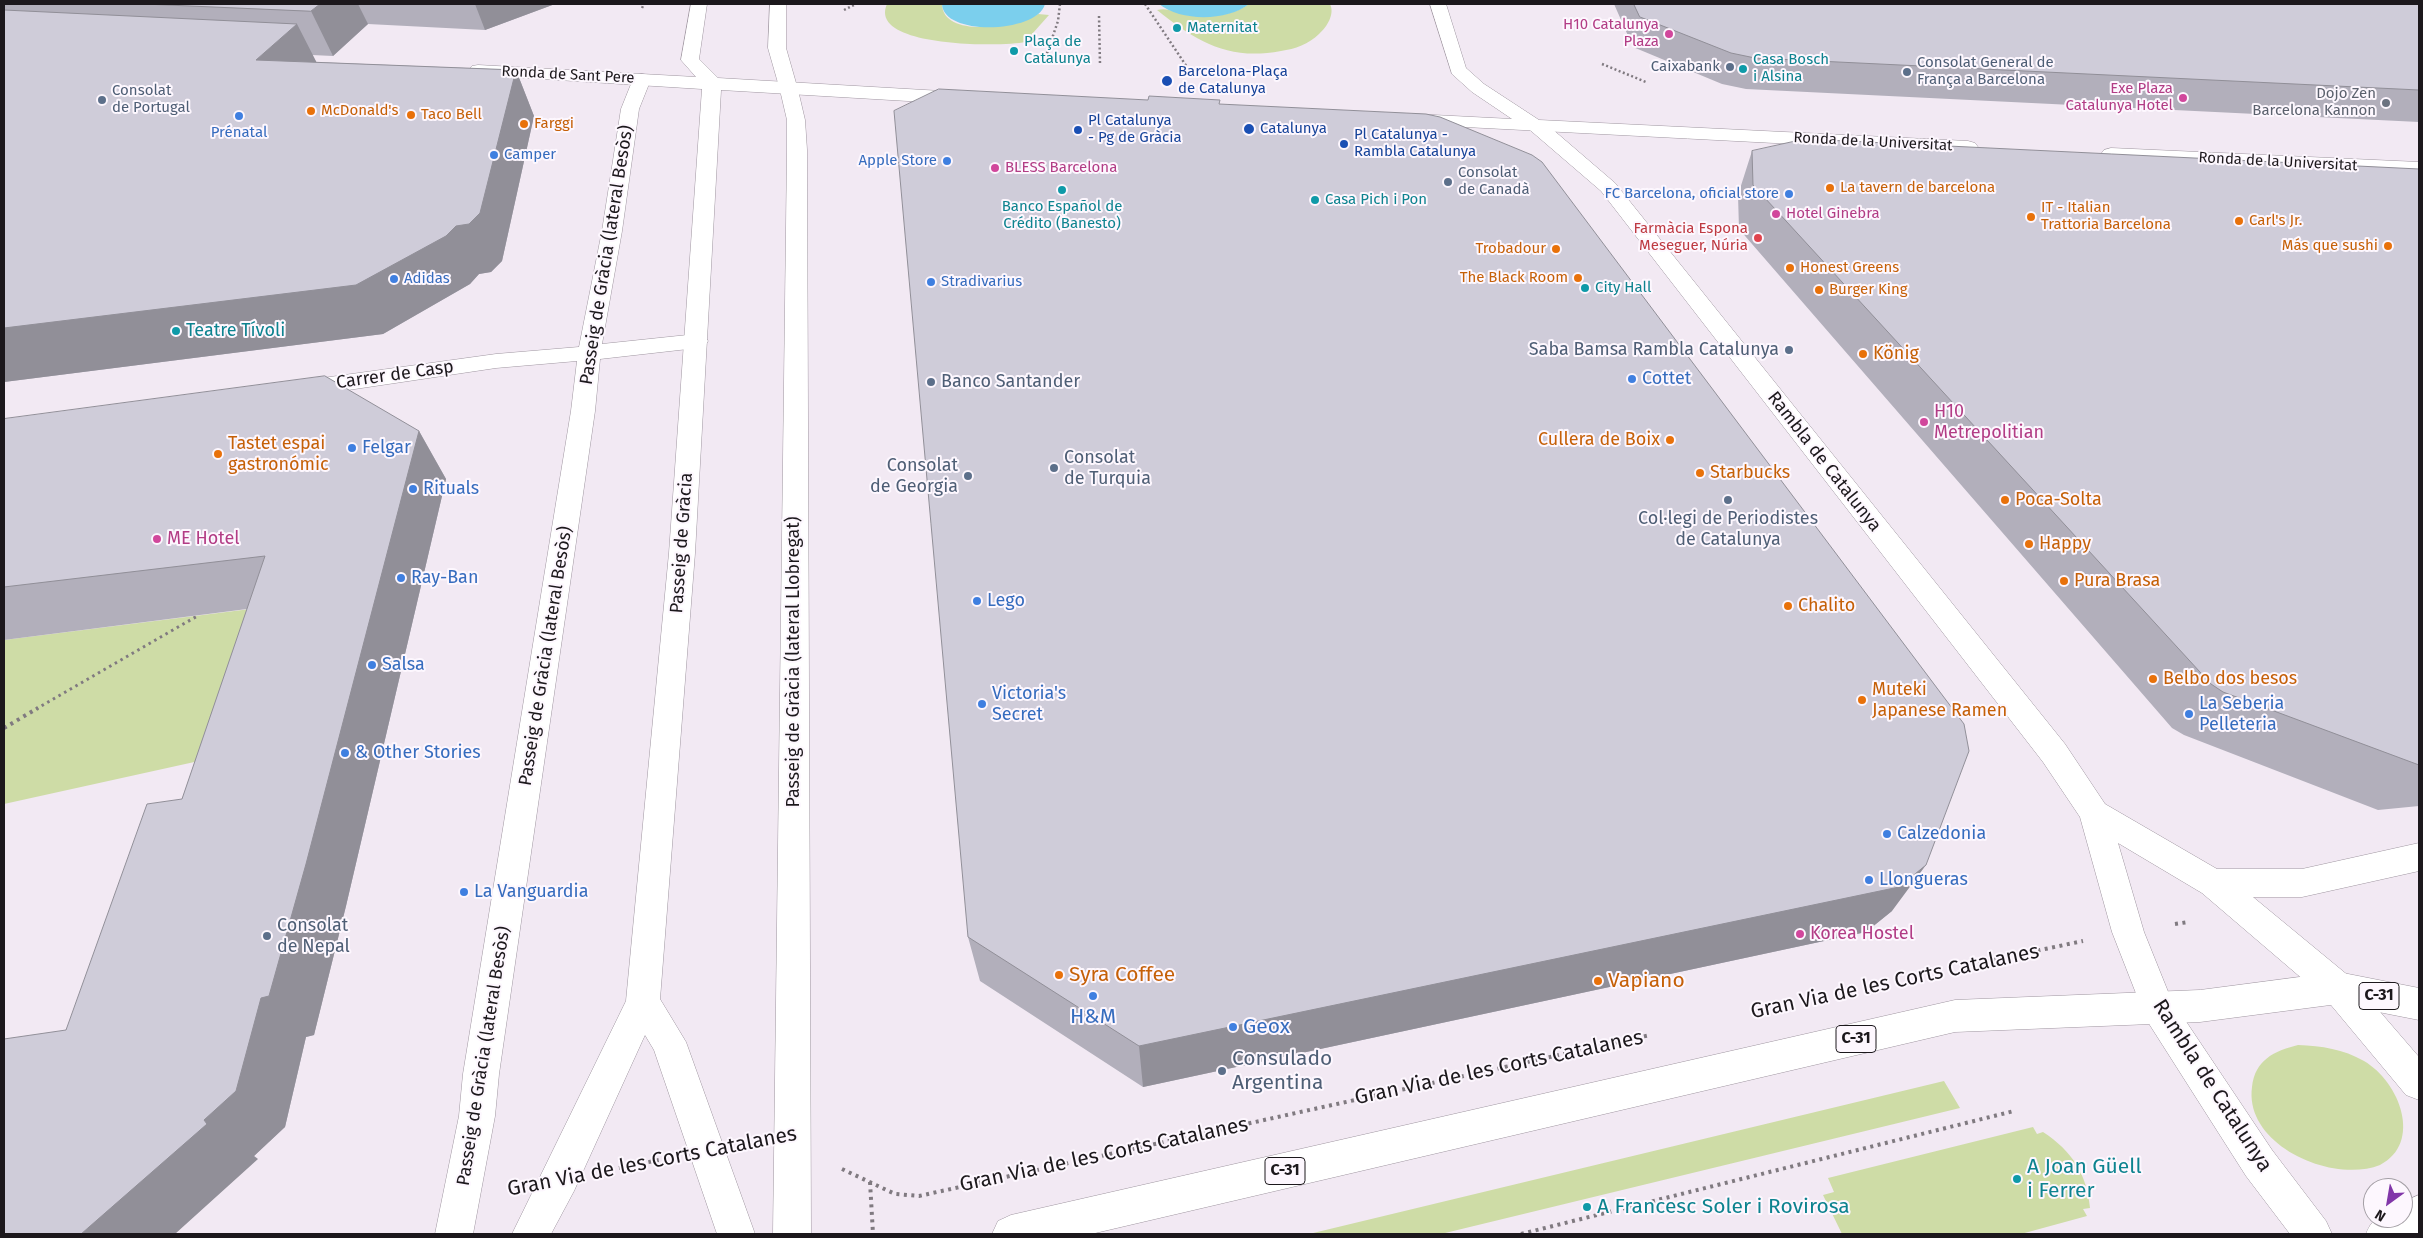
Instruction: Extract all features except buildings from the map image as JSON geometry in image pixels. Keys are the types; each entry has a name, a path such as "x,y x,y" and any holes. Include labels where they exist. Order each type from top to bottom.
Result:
{"street":[{"path":"690,60 699,4"},
{"path":"778,4 777,48 789,90"},
{"path":"1438,4 1458,70 1484,93 1537,126"},
{"path":"642,79 690,60"},
{"path":"690,60 712,83 789,90 979,99"},
{"name":"Ronda de Sant Pere","path":"457,70 712,83"},
{"name":"Passeig de Gràcia (lateral Besòs)","path":"454,1234 477,1116 481,1074 583,411 588,353 604,278 630,109 642,79"},
{"name":"Passeig de Gràcia","path":"531,1234 561,1178 643,1002 682,553 697,340 706,138 712,83"},
{"name":"Passeig de Gràcia (lateral Llobregat)","path":"789,90 796,120 797,150 792,1234"},
{"path":"1395,119 1537,126"},
{"name":"Ronda de la Universitat","path":"1537,126 1740,134 1985,148"},
{"name":"Rambla de Catalunya","path":"1537,126 1608,186 2054,753 2094,813 2128,932 2158,1008 2259,1163 2313,1234"},
{"name":"Ronda de la Universitat","path":"2094,153 2419,168"},
{"name":"Carrer de Casp","path":"277,392 496,361 588,353 697,340"},
{"name":"Rambla de Catalunya","path":"2094,813 2213,883 2338,988 2419,1084"},
{"path":"2213,883 2302,883 2419,857"},
{"name":"C-31","path":"1012,1234 1956,1016 2200,1006 2338,988 2419,1004"},
{"path":"643,1002 668,1042 736,1234"},
{"path":"2385,1234 2419,1214"}],"path":[{"path":"642,8 644,4"},
{"path":"844,10 856,4"},
{"path":"1044,62 1058,21 1060,4"},
{"path":"1145,4 1187,67"},
{"path":"1099,16 1100,64"},
{"path":"1602,64 1646,82"},
{"path":"4,728 200,615"},
{"name":"Gran Via de les Corts Catalanes","path":"1955,968 2128,932 2247,912"},
{"name":"Gran Via de les Corts Catalanes","path":"792,1135 808,1133 842,1169 895,1194 919,1196 1655,1034"},
{"path":"1521,1234 2014,1111"},
{"name":"Gran Via de les Corts Catalanes","path":"561,1178 707,1152"},
{"path":"870,1182 873,1234"}],"green space":[{"path":"887,4 942,4 946,15 955,22 968,26 1000,26 1015,23 1038,14 1049,15 1025,42 1012,44 966,44 916,37 897,29 886,18"},
{"path":"1249,4 1330,4 1332,12 1325,28 1311,41 1302,46 1281,51 1244,53 1228,51 1213,46 1185,31 1157,10 1168,10 1194,16 1211,16 1227,14"},
{"path":"290,604 217,757 4,804 4,640"},
{"path":"2298,1045 2332,1049 2356,1057 2377,1071 2388,1083 2402,1113 2403,1128 2401,1142 2393,1155 2380,1165 2360,1169 2339,1169 2316,1164 2295,1155 2276,1142 2262,1126 2253,1108 2252,1087 2257,1070 2267,1058 2281,1050"},
{"path":"1944,1081 1960,1108 1441,1234 1309,1234"},
{"path":"2033,1127 2037,1134 2043,1132 2053,1139 2070,1155 2076,1164 2088,1196 2090,1208 2083,1209 2087,1216 2021,1234 1842,1234 1823,1195 1834,1192 1828,1178"}],"water":[{"path":"942,4 1045,4 1039,14 1026,21 991,27 973,26 958,22 946,15"},
{"path":"1159,4 1249,4 1229,14 1204,17 1179,14"}],"place":[{"name":"Maternitat","path":"1177,28"},
{"name":"H10 Catalunya Plaza","path":"1669,34"},
{"name":"Plaça de Catalunya","path":"1014,51"},
{"name":"Caixabank","path":"1730,67"},
{"name":"Casa Bosch i Alsina","path":"1743,69"},
{"name":"Consolat General de França a Barcelona","path":"1907,72"},
{"name":"Barcelona-Plaça de Catalunya","path":"1167,81"},
{"name":"Exe Plaza Catalunya Hotel","path":"2183,98"},
{"name":"Consolat de Portugal","path":"102,100"},
{"name":"Dojo Zen Barcelona Kannon","path":"2386,103"},
{"name":"McDonald's","path":"311,111"},
{"name":"Taco Bell","path":"411,115"},
{"name":"Prénatal","path":"239,116"},
{"name":"Farggi","path":"524,124"},
{"name":"Catalunya","path":"1249,129"},
{"name":"Pl Catalunya - Pg de Gràcia","path":"1078,130"},
{"name":"Pl Catalunya - Rambla Catalunya","path":"1344,144"},
{"name":"Camper","path":"494,155"},
{"name":"Apple Store","path":"947,161"},
{"name":"BLESS Barcelona","path":"995,168"},
{"name":"Consolat de Canadà","path":"1448,182"},
{"name":"La tavern de barcelona","path":"1830,188"},
{"name":"Banco Español de Crédito (Banesto)","path":"1062,190"},
{"name":"FC Barcelona, oficial store","path":"1789,194"},
{"name":"Casa Pich i Pon","path":"1315,200"},
{"name":"Hotel Ginebra","path":"1776,214"},
{"name":"IT - Italian Trattoria Barcelona","path":"2031,217"},
{"name":"Carl's Jr.","path":"2239,221"},
{"name":"Farmàcia Espona Meseguer, Núria","path":"1758,238"},
{"name":"Más que sushi","path":"2388,246"},
{"name":"Trobadour","path":"1556,249"},
{"name":"Honest Greens","path":"1790,268"},
{"name":"The Black Room","path":"1578,278"},
{"name":"Adidas","path":"394,279"},
{"name":"Stradivarius","path":"931,282"},
{"name":"City Hall","path":"1585,288"},
{"name":"Burger King","path":"1819,290"},
{"name":"Teatre Tívoli","path":"176,331"},
{"name":"Saba Bamsa Rambla Catalunya","path":"1789,350"},
{"name":"König","path":"1863,354"},
{"name":"Cottet","path":"1632,379"},
{"name":"Banco Santander","path":"931,382"},
{"name":"H10 Metrepolitian","path":"1924,422"},
{"name":"Cullera de Boix","path":"1670,440"},
{"name":"Felgar","path":"352,448"},
{"name":"Tastet espai gastronómic","path":"218,454"},
{"name":"Consolat de Turquia","path":"1054,468"},
{"name":"Starbucks","path":"1700,473"},
{"name":"Consolat de Georgia","path":"968,476"},
{"name":"Rituals","path":"413,489"},
{"name":"Col·legi de Periodistes de Catalunya","path":"1728,500"},
{"name":"Poca-Solta","path":"2005,500"},
{"name":"ME Hotel","path":"157,539"},
{"name":"Happy","path":"2029,544"},
{"name":"Ray-Ban","path":"401,578"},
{"name":"Pura Brasa","path":"2064,581"},
{"name":"Lego","path":"977,601"},
{"name":"Chalito","path":"1788,606"},
{"name":"Salsa","path":"372,665"},
{"name":"Belbo dos besos","path":"2153,679"},
{"name":"Muteki Japanese Ramen","path":"1862,700"},
{"name":"Victoria's Secret","path":"982,704"},
{"name":"La Seberia Pelleteria","path":"2189,714"},
{"name":"& Other Stories","path":"345,753"},
{"name":"Calzedonia","path":"1887,834"},
{"name":"Llongueras","path":"1869,880"},
{"name":"La Vanguardia","path":"464,892"},
{"name":"Korea Hostel","path":"1800,934"},
{"name":"Consolat de Nepal","path":"267,936"},
{"name":"Syra Coffee","path":"1059,975"},
{"name":"Vapiano","path":"1598,981"},
{"name":"H&M","path":"1093,996"},
{"name":"Geox","path":"1233,1027"},
{"name":"Consulado Argentina","path":"1222,1071"},
{"name":"A Joan Güell i Ferrer","path":"2017,1179"},
{"name":"A Francesc Soler i Rovirosa","path":"1587,1207"}]}
